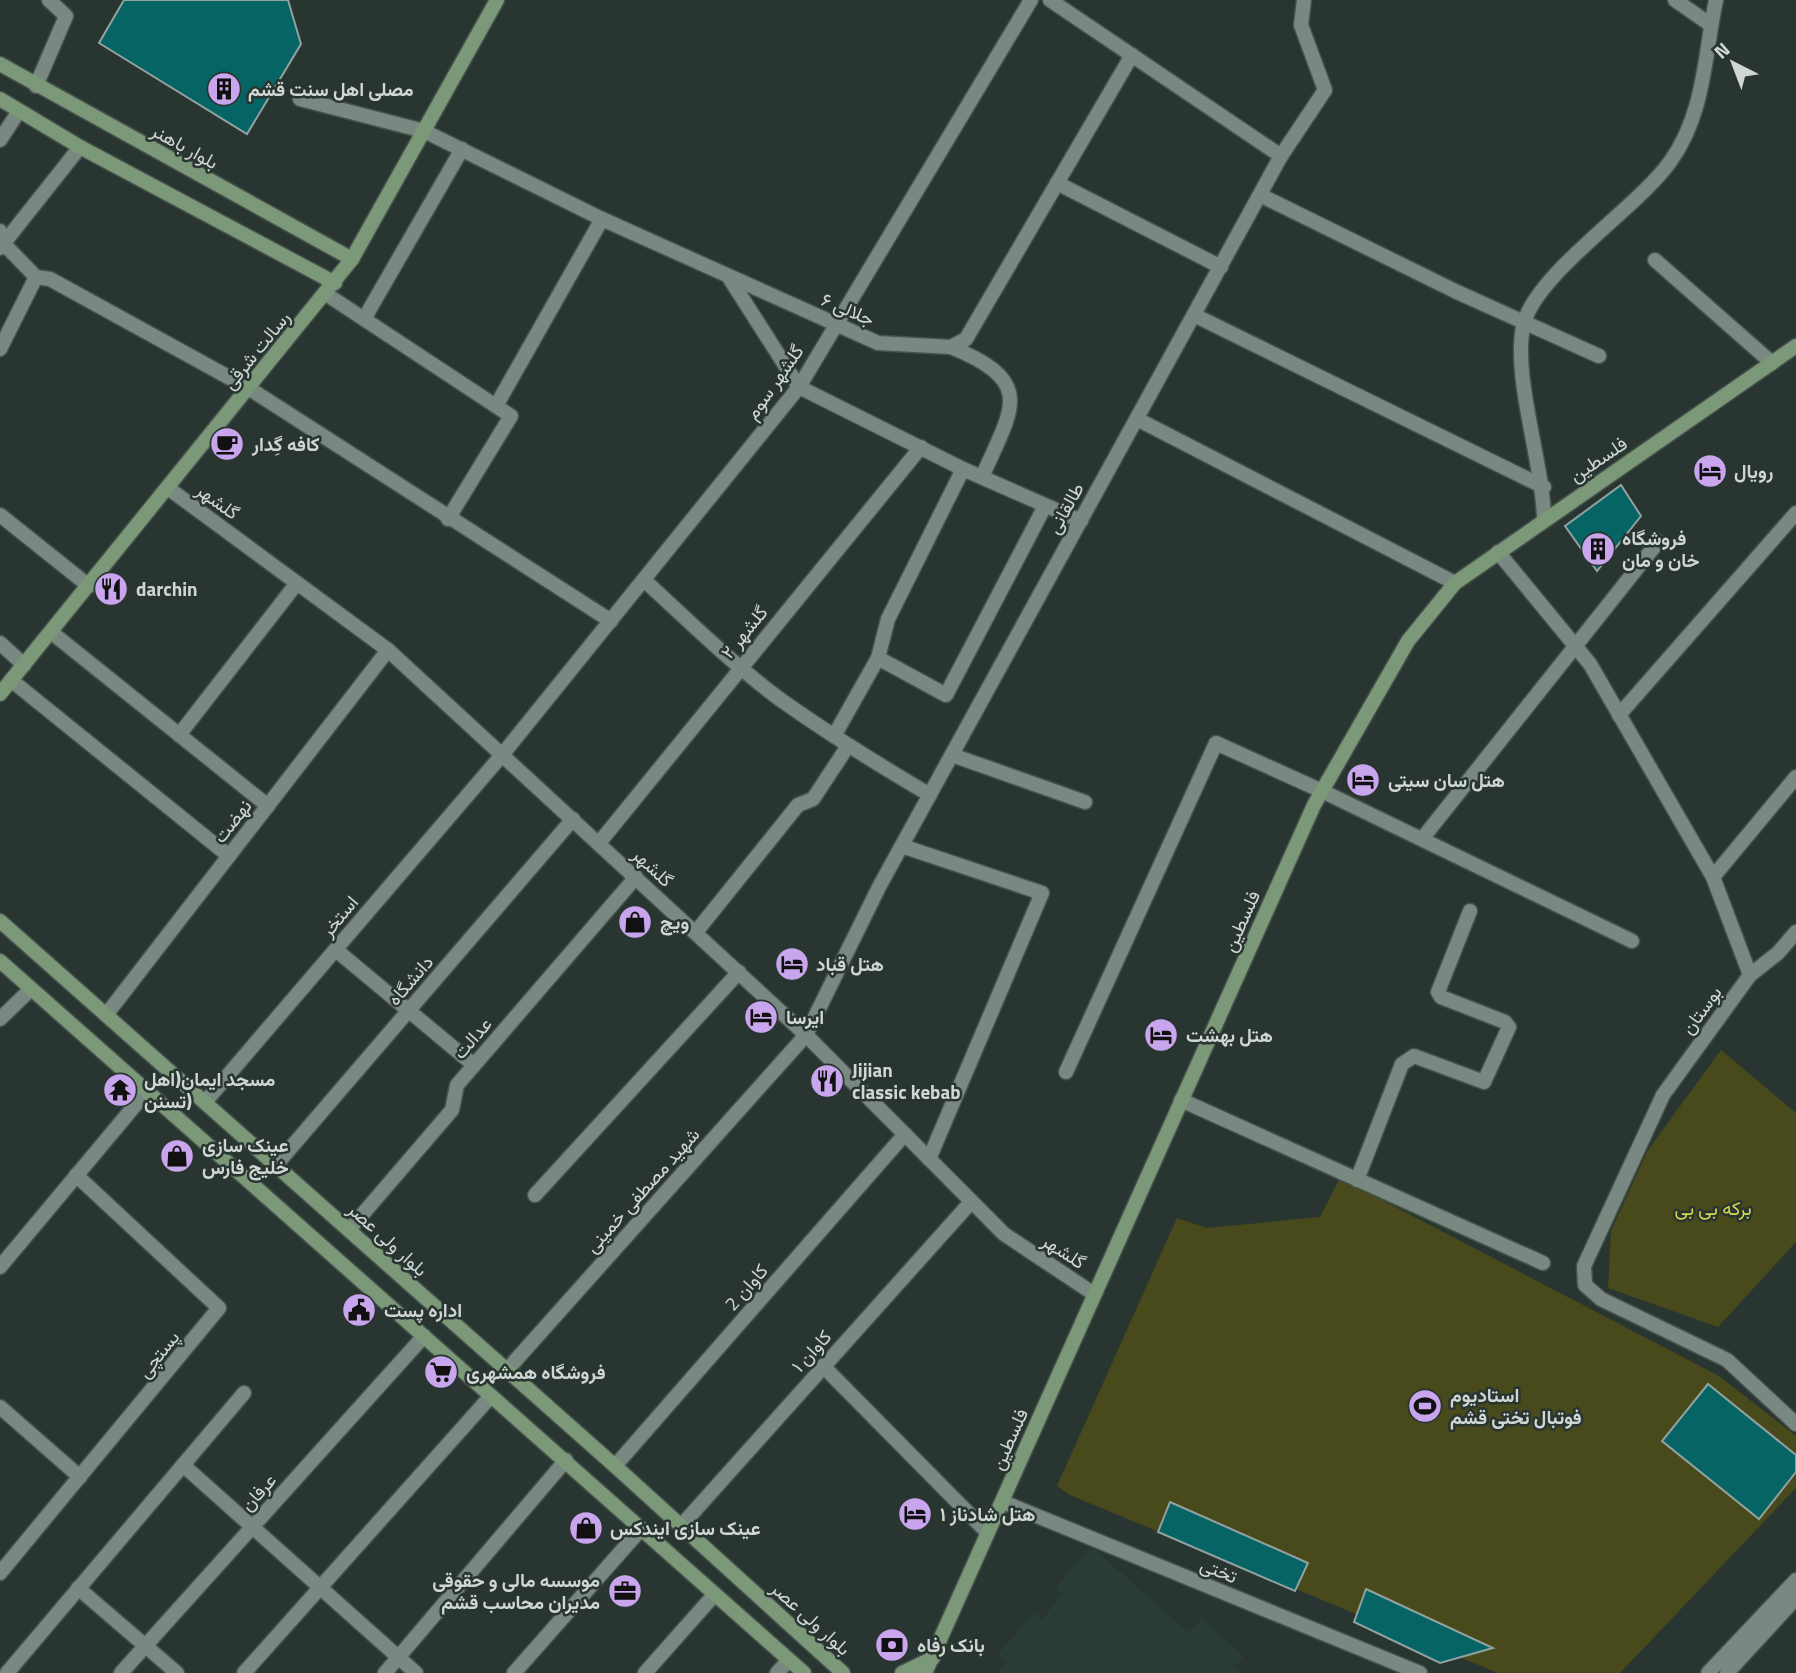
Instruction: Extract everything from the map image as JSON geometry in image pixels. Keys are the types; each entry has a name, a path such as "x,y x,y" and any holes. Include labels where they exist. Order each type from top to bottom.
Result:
{"main road":[{"name":"رسالت شرقی","path":"0,694 352,260 498,0"},
{"name":"بلوار باهنر","path":"0,64 352,260"},
{"path":"0,99 330,288"},
{"name":"فلسطین","path":"925,1673 1322,791 1408,641 1454,583 1544,518 1796,346"},
{"name":"بلوار ولی عصر","path":"0,921 615,1466 843,1673"},
{"path":"0,961 803,1673"},
{"path":"902,1673 933,1656 934,1673"}],"street":[{"path":"36,86 66,16 49,0"},
{"name":"گلشهر سوم","path":"502,754 799,387 1031,0"},
{"path":"1050,0 1069,5 1132,55 1281,156"},
{"name":"طالقانی","path":"806,1035 902,846 1080,521 1281,156 1325,90 1301,25 1304,0"},
{"path":"1675,0 1711,24"},
{"path":"1544,518 1544,487 1519,351 1524,321 1539,293 1668,165 1689,132 1701,95 1716,0"},
{"path":"951,347 965,339 1132,55"},
{"name":"جلالی ۶","path":"300,99 424,131 602,219 878,343 951,347"},
{"path":"0,140 19,111"},
{"path":"80,147 1,241 36,277 50,279 250,389 448,519 611,621"},
{"path":"364,319 462,149"},
{"path":"1057,183 1221,267"},
{"path":"1260,195 1600,356"},
{"path":"496,406 602,219"},
{"path":"1656,260 1772,363"},
{"path":"0,349 36,277"},
{"path":"730,278 799,387 963,469 1080,521"},
{"path":"330,288 364,319 511,416 448,519"},
{"path":"1194,314 1544,487"},
{"path":"951,347 998,372 1008,385 1012,401 1007,421 982,477"},
{"path":"1137,419 1454,583"},
{"name":"گلشهر ۲","path":"599,843 921,447"},
{"path":"834,736 878,657 888,619 963,469"},
{"name":"گلشهر","path":"168,488 388,650 806,1035 1004,1234 1094,1293"},
{"path":"878,657 946,695 1045,506"},
{"path":"1619,715 1796,513"},
{"path":"0,515 89,586"},
{"path":"1422,839 1658,542"},
{"path":"1498,552 1590,664 1713,877 1749,975 1778,953 1796,932"},
{"path":"644,580 740,668 848,746 930,795"},
{"path":"179,735 297,583"},
{"path":"51,632 268,806"},
{"path":"0,643 24,665"},
{"name":"نهضت","path":"106,1015 388,650"},
{"path":"11,680 229,856"},
{"path":"1066,1072 1216,743 1322,791 1632,941"},
{"path":"696,932 798,806 813,799 848,746"},
{"name":"استخر","path":"205,1102 502,754"},
{"path":"952,755 1085,802"},
{"path":"1713,877 1796,777"},
{"name":"دانشگاه","path":"276,1165 573,819"},
{"path":"902,846 1042,892 929,1160"},
{"name":"عدالت","path":"349,1230 452,1110 457,1085 636,877"},
{"path":"1357,1180 1402,1064 1408,1058 1414,1056 1484,1082 1505,1038 1508,1024 1441,997 1438,992 1470,911"},
{"path":"336,950 474,1065"},
{"path":"535,1195 739,972"},
{"name":"بوستان","path":"1749,975 1664,1095 1584,1266 1585,1285 1601,1299 1727,1360 1796,1424"},
{"path":"0,1019 31,989"},
{"name":"شهید مصطفی خمینی","path":"507,1370 806,1035"},
{"path":"0,1267 147,1091"},
{"path":"1181,1100 1543,1263"},
{"name":"کاوان 2","path":"615,1466 905,1134"},
{"name":"پستچی","path":"0,1573 219,1308 76,1175"},
{"name":"کاوان ۱","path":"681,1526 971,1202"},
{"name":"عرفان","path":"121,1673 424,1336"},
{"path":"823,1366 987,1532"},
{"path":"7,1673 244,1393"},
{"path":"244,1673 491,1396"},
{"path":"0,1407 80,1477"},
{"path":"385,1673 566,1461"},
{"path":"183,1465 416,1673"},
{"name":"تختی","path":"1003,1502 1420,1673"},
{"path":"514,1673 641,1529"},
{"path":"1727,1673 1747,1642 1796,1580"},
{"path":"78,1588 177,1673"},
{"path":"645,1673 715,1594"},
{"path":"1708,1673 1796,1598"},
{"path":"777,1673 789,1660"}],"shaded area":[{"path":"1091,1546 1189,1633 1202,1619 1244,1656 1235,1666 1242,1673 997,1673 1006,1663 997,1655 1034,1613 1042,1619 1063,1594 1056,1587"}],"green space":[{"name":"برکه بی بی","path":"1721,1050 1796,1113 1796,1242 1718,1327 1608,1288 1611,1231 1648,1150"},
{"name":"استادیوم فوتبال تختی قشم","path":"1340,1178 1719,1376 1796,1436 1796,1488 1620,1673 1498,1673 1070,1495 1057,1486 1177,1218 1207,1228 1320,1217"}],"building":[{"name":"مصلی اهل سنت قشم","path":"124,0 288,0 301,44 247,134 99,43"},
{"name":"فروشگاه خان و مان","path":"1621,485 1641,516 1597,571 1565,526"},
{"path":"1708,1384 1796,1455 1796,1472 1759,1519 1662,1441"},
{"path":"1170,1502 1308,1563 1295,1591 1158,1532"},
{"path":"1366,1589 1493,1648 1440,1663 1354,1622"}],"place":[{"name":"مصلی اهل سنت قشم","path":"224,89"},
{"name":"کافه گِدار","path":"227,444"},
{"name":"رویال","path":"1710,471"},
{"name":"فروشگاه خان و مان","path":"1598,549"},
{"name":"darchin","path":"111,589"},
{"name":"هتل سان سیتی","path":"1363,780"},
{"name":"ویچ","path":"635,922"},
{"name":"هتل قباد","path":"792,964"},
{"name":"ایرسا","path":"761,1017"},
{"name":"هتل بهشت","path":"1161,1035"},
{"name":"Jijian classic kebab","path":"827,1081"},
{"name":"مسجد ایمان(اهل تسنن)","path":"120,1090"},
{"name":"عینک سازی خلیج فارس","path":"177,1156"},
{"name":"اداره پست","path":"359,1310"},
{"name":"فروشگاه همشهری","path":"441,1372"},
{"name":"استادیوم فوتبال تختی قشم","path":"1425,1406"},
{"name":"هتل شادناز ۱","path":"915,1514"},
{"name":"عینک سازی ایندکس","path":"586,1528"},
{"name":"موسسه مالی و حقوقی مدیران محاسب قشم","path":"625,1591"},
{"name":"بانک رفاه","path":"892,1645"}]}
